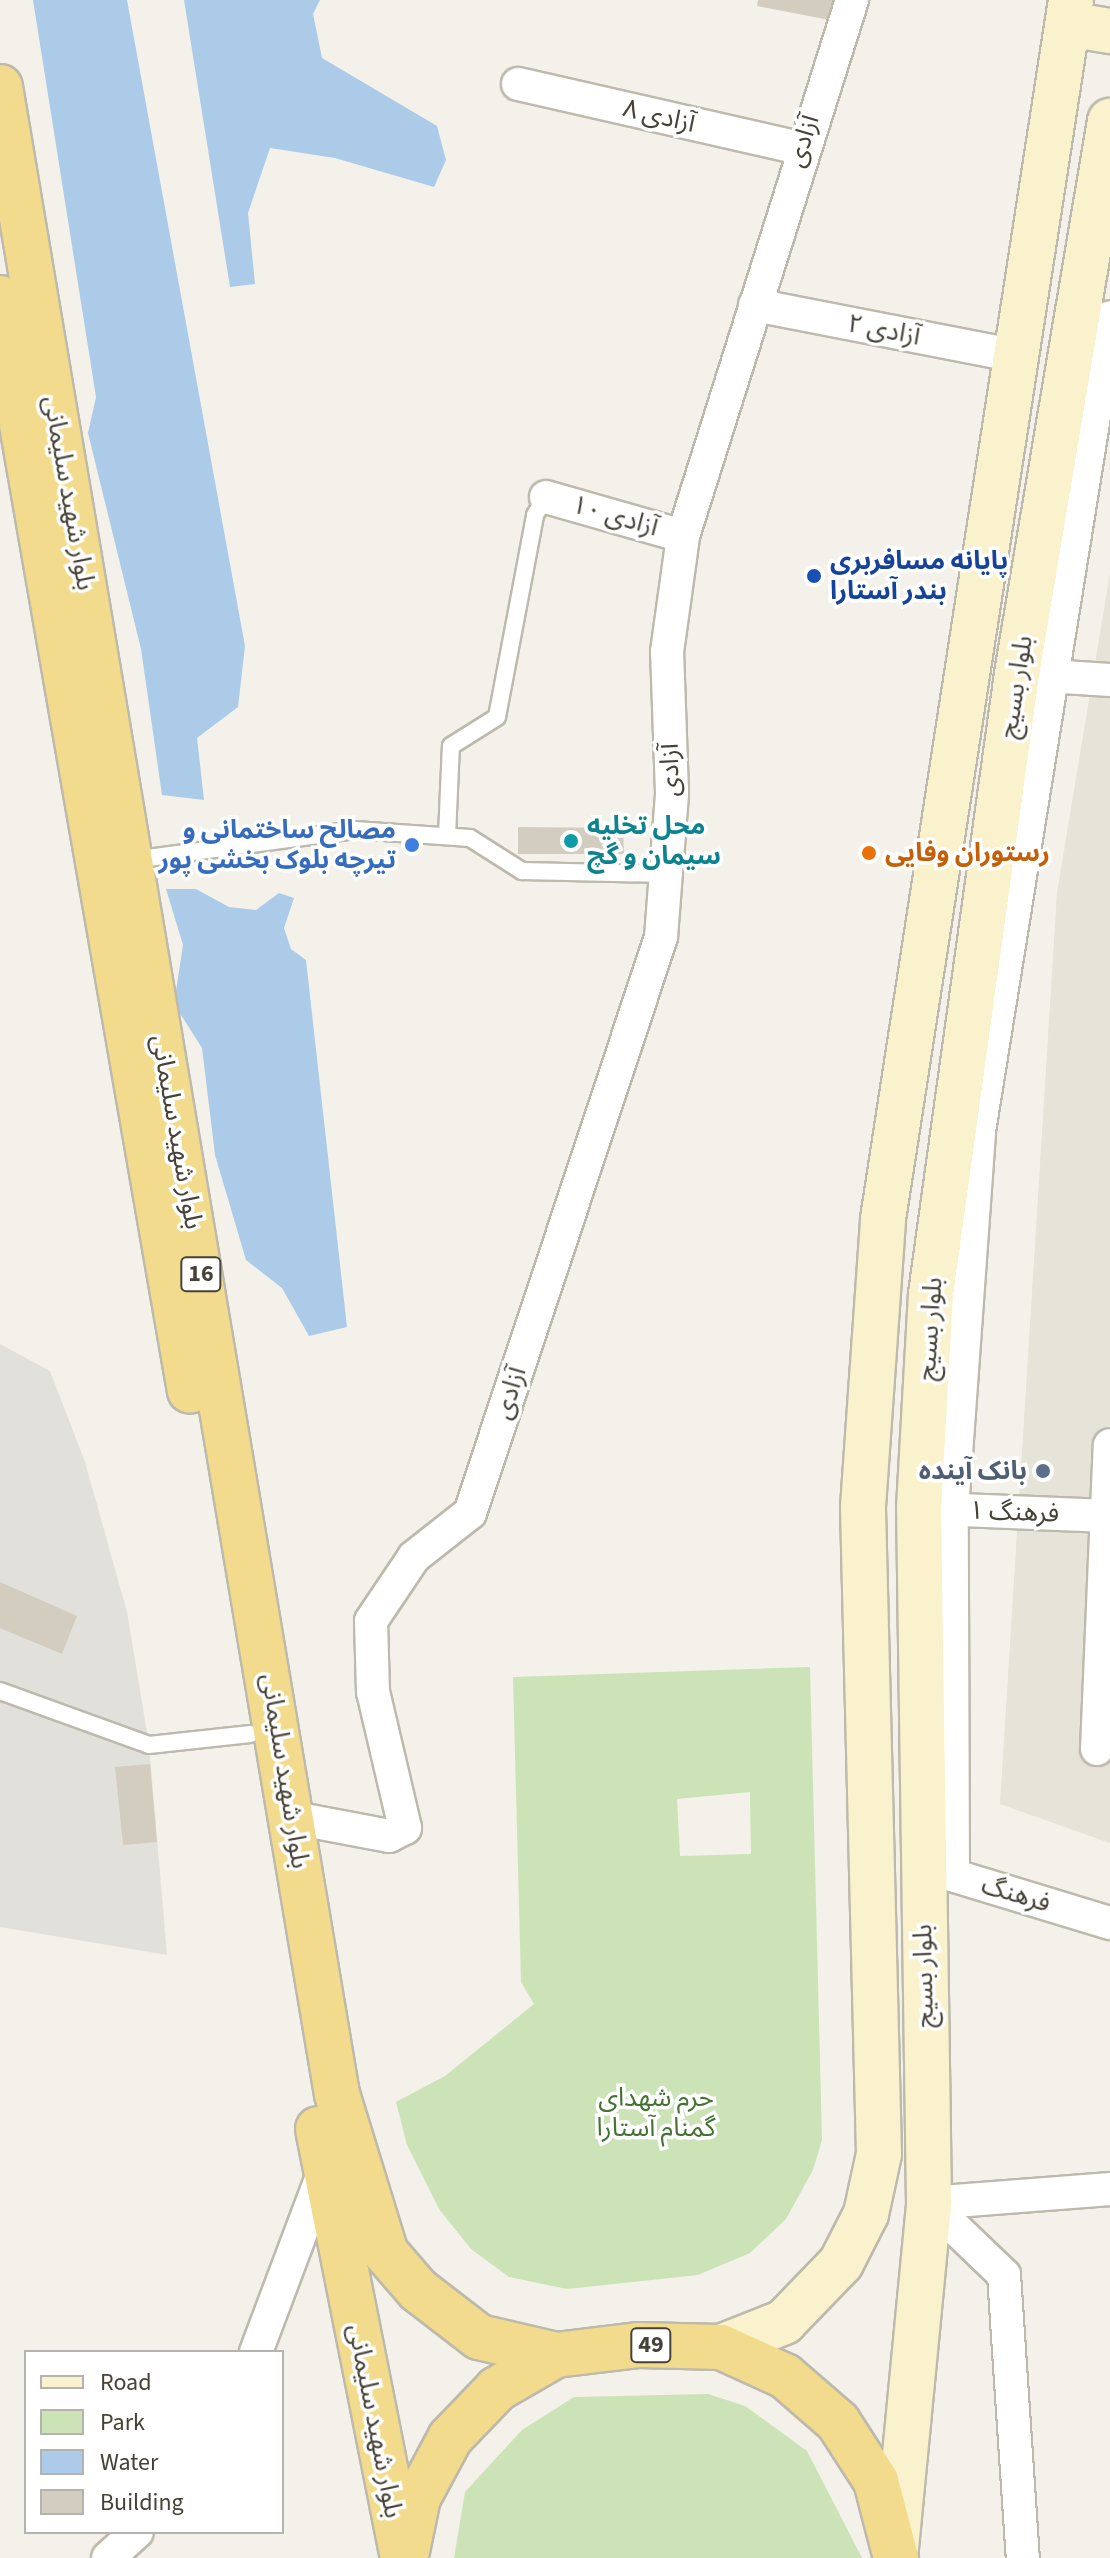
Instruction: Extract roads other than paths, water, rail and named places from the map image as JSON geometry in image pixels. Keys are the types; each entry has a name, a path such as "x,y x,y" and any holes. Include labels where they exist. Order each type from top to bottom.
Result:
{"highway":[{"name":"بلوار شهید سلیمانی","path":"0,87 294,1818 337,2094 386,2253 418,2290 479,2337 556,2355"},
{"name":"بلوار شهید سلیمانی","path":"0,298 325,2168 404,2558"},
{"name":"49","path":"404,2558 418,2498 450,2438 497,2389 556,2355 639,2345 721,2347 785,2376 838,2422 876,2481 896,2553"}],"main road":[{"path":"1070,12 1110,31"},
{"name":"بلوار بسیج","path":"721,2347 784,2322 841,2263 866,2214 879,2154 863,1507 893,1131 1013,355 1070,12"},
{"name":"بلوار بسیج","path":"896,2553 929,2203 937,1870 935,1509 943,1171 1035,675 1105,187 1110,121"},
{"path":"863,1507 935,1509"}],"street":[{"name":"آزادی","path":"294,1818 389,1836 405,1828 373,1692 371,1621 414,1557 470,1513 661,937 666,874 667,652 683,536 800,148 852,0"},
{"name":"آزادی ۸","path":"518,84 800,148"},
{"name":"آزادی ۲","path":"755,305 1013,355"},
{"path":"1110,317 1035,675 1110,680"},
{"name":"آزادی ۱۰","path":"546,497 683,536"},
{"path":"1097,1749 1110,1445"},
{"name":"فرهنگ ۱","path":"935,1509 1107,1516"},
{"name":"فرهنگ","path":"937,1870 1110,1923"},
{"path":"257,2350 325,2168"},
{"path":"929,2203 1110,2189"},
{"path":"929,2203 1004,2275 1023,2558"},
{"path":"108,2558 135,2534"}],"lane":[{"path":"447,836 451,746 497,717 535,515 546,497"},
{"path":"131,860 355,830 470,838 522,871 666,874"},
{"path":"0,1691 149,1745 250,1734"}],"water":[{"path":"33,0 127,0 245,646 238,707 197,738 204,800 162,795 141,649 88,433 96,397"},
{"path":"184,0 320,0 313,14 322,58 437,126 446,160 434,187 335,158 270,148 248,213 255,284 230,287"},
{"path":"166,889 196,889 229,907 256,910 279,893 294,898 284,928 291,949 306,960 347,1327 309,1336 282,1288 246,1260 215,1155 202,1048 174,1004 183,945"}],"place":[{"name":"پایانه مسافربری بندر آستارا","path":"814,576"},
{"name":"محل تخلیه سیمان و گچ","path":"571,841"},
{"name":"مصالح ساختمانی و تیرچه بلوک بخشی پور","path":"412,845"},
{"name":"رستوران وفایی","path":"869,853"},
{"name":"بانک آینده","path":"1043,1471"}],"park label":[{"name":"حرم شهدای گمنام آستارا","path":"656,2113"}]}
